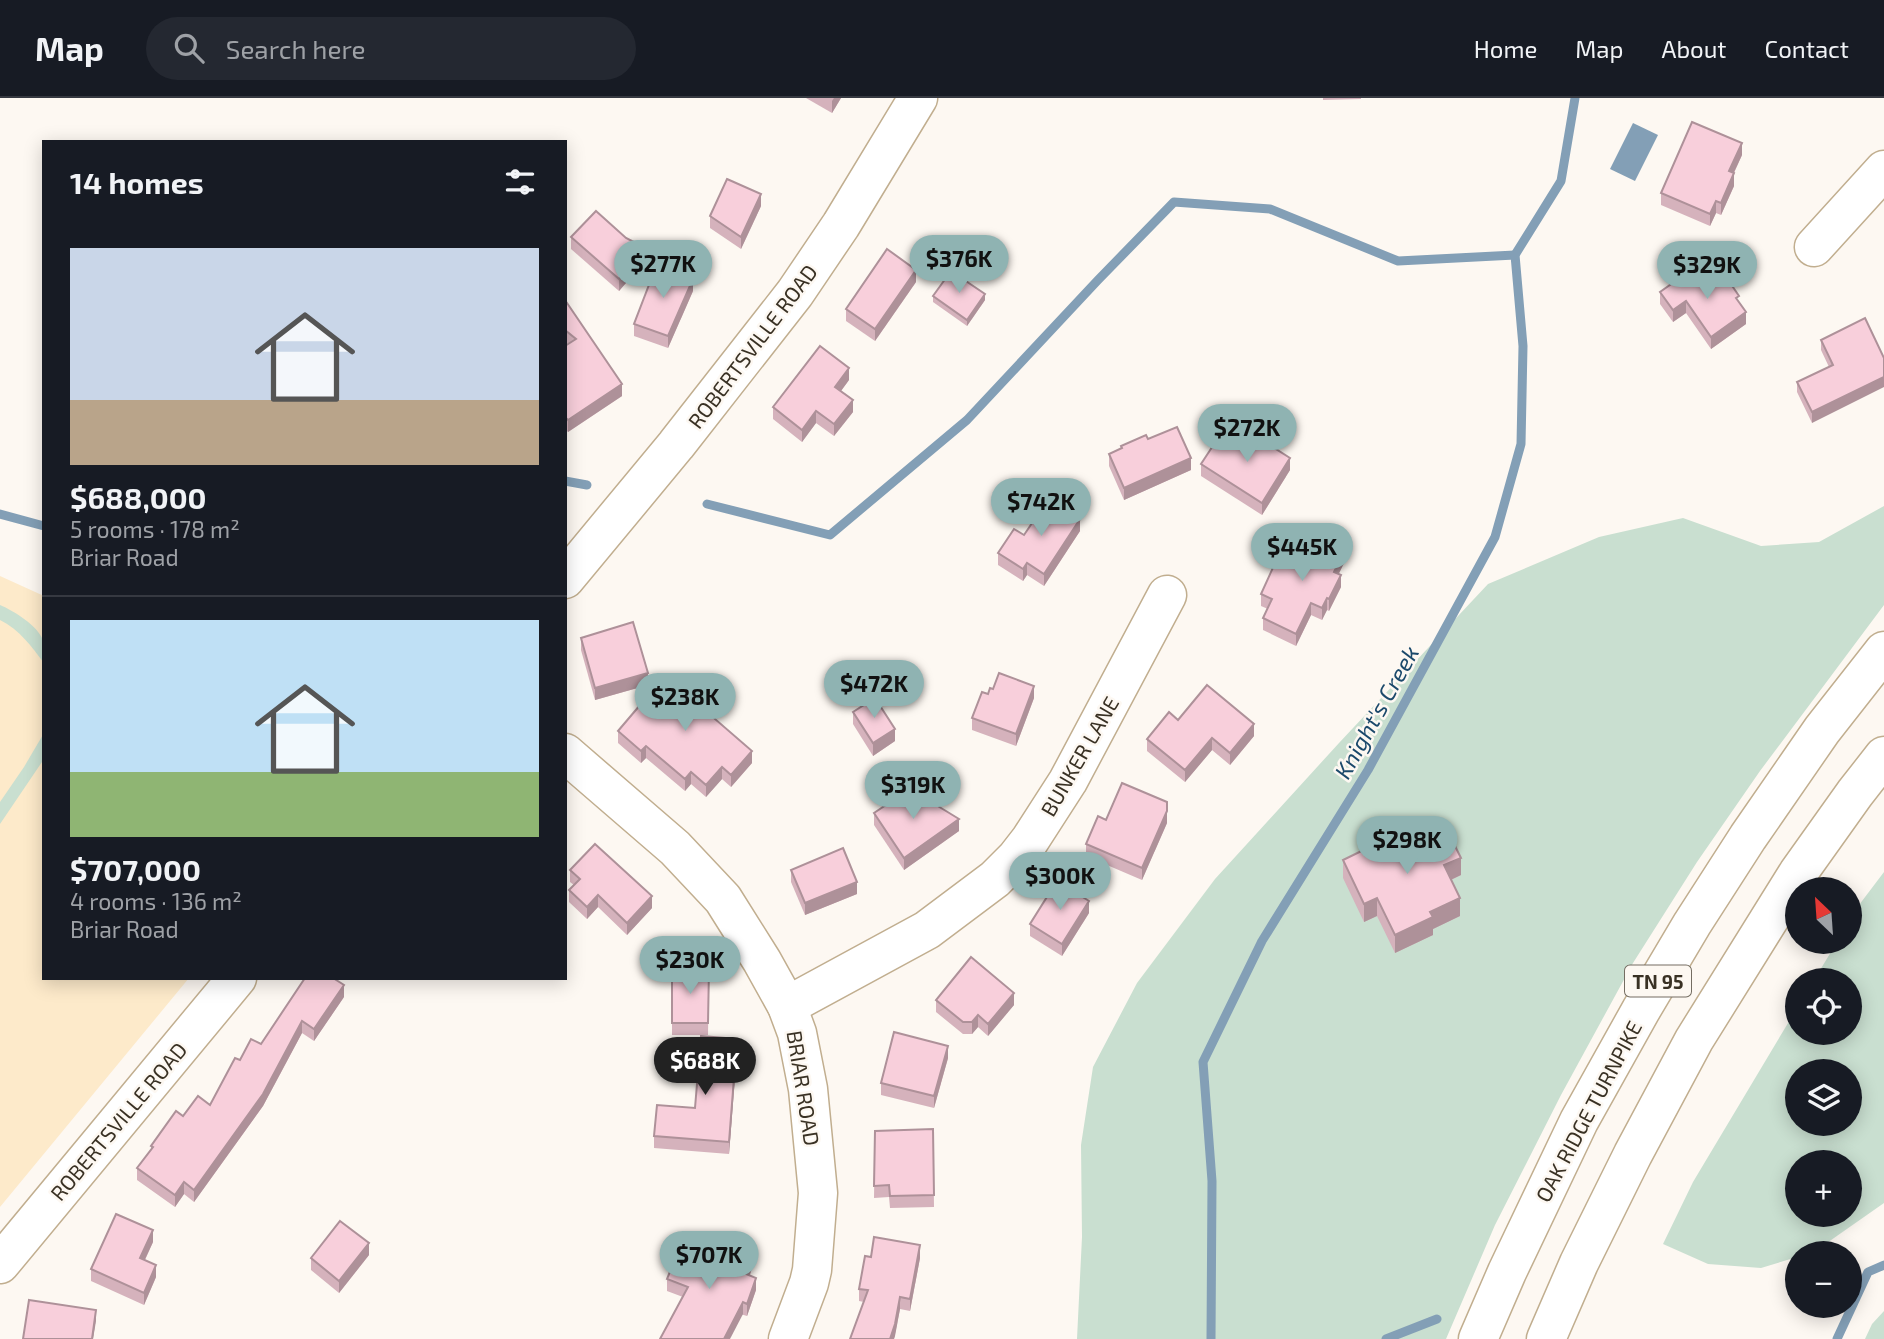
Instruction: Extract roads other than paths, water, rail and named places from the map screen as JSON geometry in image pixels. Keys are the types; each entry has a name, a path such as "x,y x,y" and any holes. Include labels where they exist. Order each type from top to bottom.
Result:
{"main road":[{"name":"ROBERTSVILLE ROAD","path":"567,577 676,446 795,293 841,225 918,98"},
{"path":"1814,247 1884,170"},
{"name":"BUNKER LANE","path":"787,1006 927,930 995,878 1016,858 1068,781 1167,595"},
{"name":"OAK RIDGE TURNPIKE","path":"1478,1339 1579,1121 1641,1010 1748,837 1822,730 1884,651"},
{"name":"BRIAR ROAD","path":"567,755 675,848 723,899 787,1006 797,1033 808,1089 818,1193 812,1270 788,1339"},
{"name":"TN 95","path":"1546,1339 1603,1214 1694,1040 1798,873 1884,756"},
{"path":"1748,837 1798,873"},
{"name":"ROBERTSVILLE ROAD","path":"0,1264 235,980"}],"water":[{"path":"1633,123 1658,135 1635,181 1610,169"}],"waterway":[{"name":"Knight's Creek","path":"1211,1339 1212,1181 1203,1062 1262,941 1368,770 1495,537 1521,444 1523,346 1515,255 1561,181 1575,98"},
{"path":"707,504 830,535 967,420 1174,202 1270,209 1398,261 1515,255"},
{"path":"567,481 587,485"},
{"path":"0,514 42,525"},
{"path":"1837,1339 1868,1272 1884,1265"},
{"name":"Knight's Creek","path":"1386,1339 1437,1319"}]}
